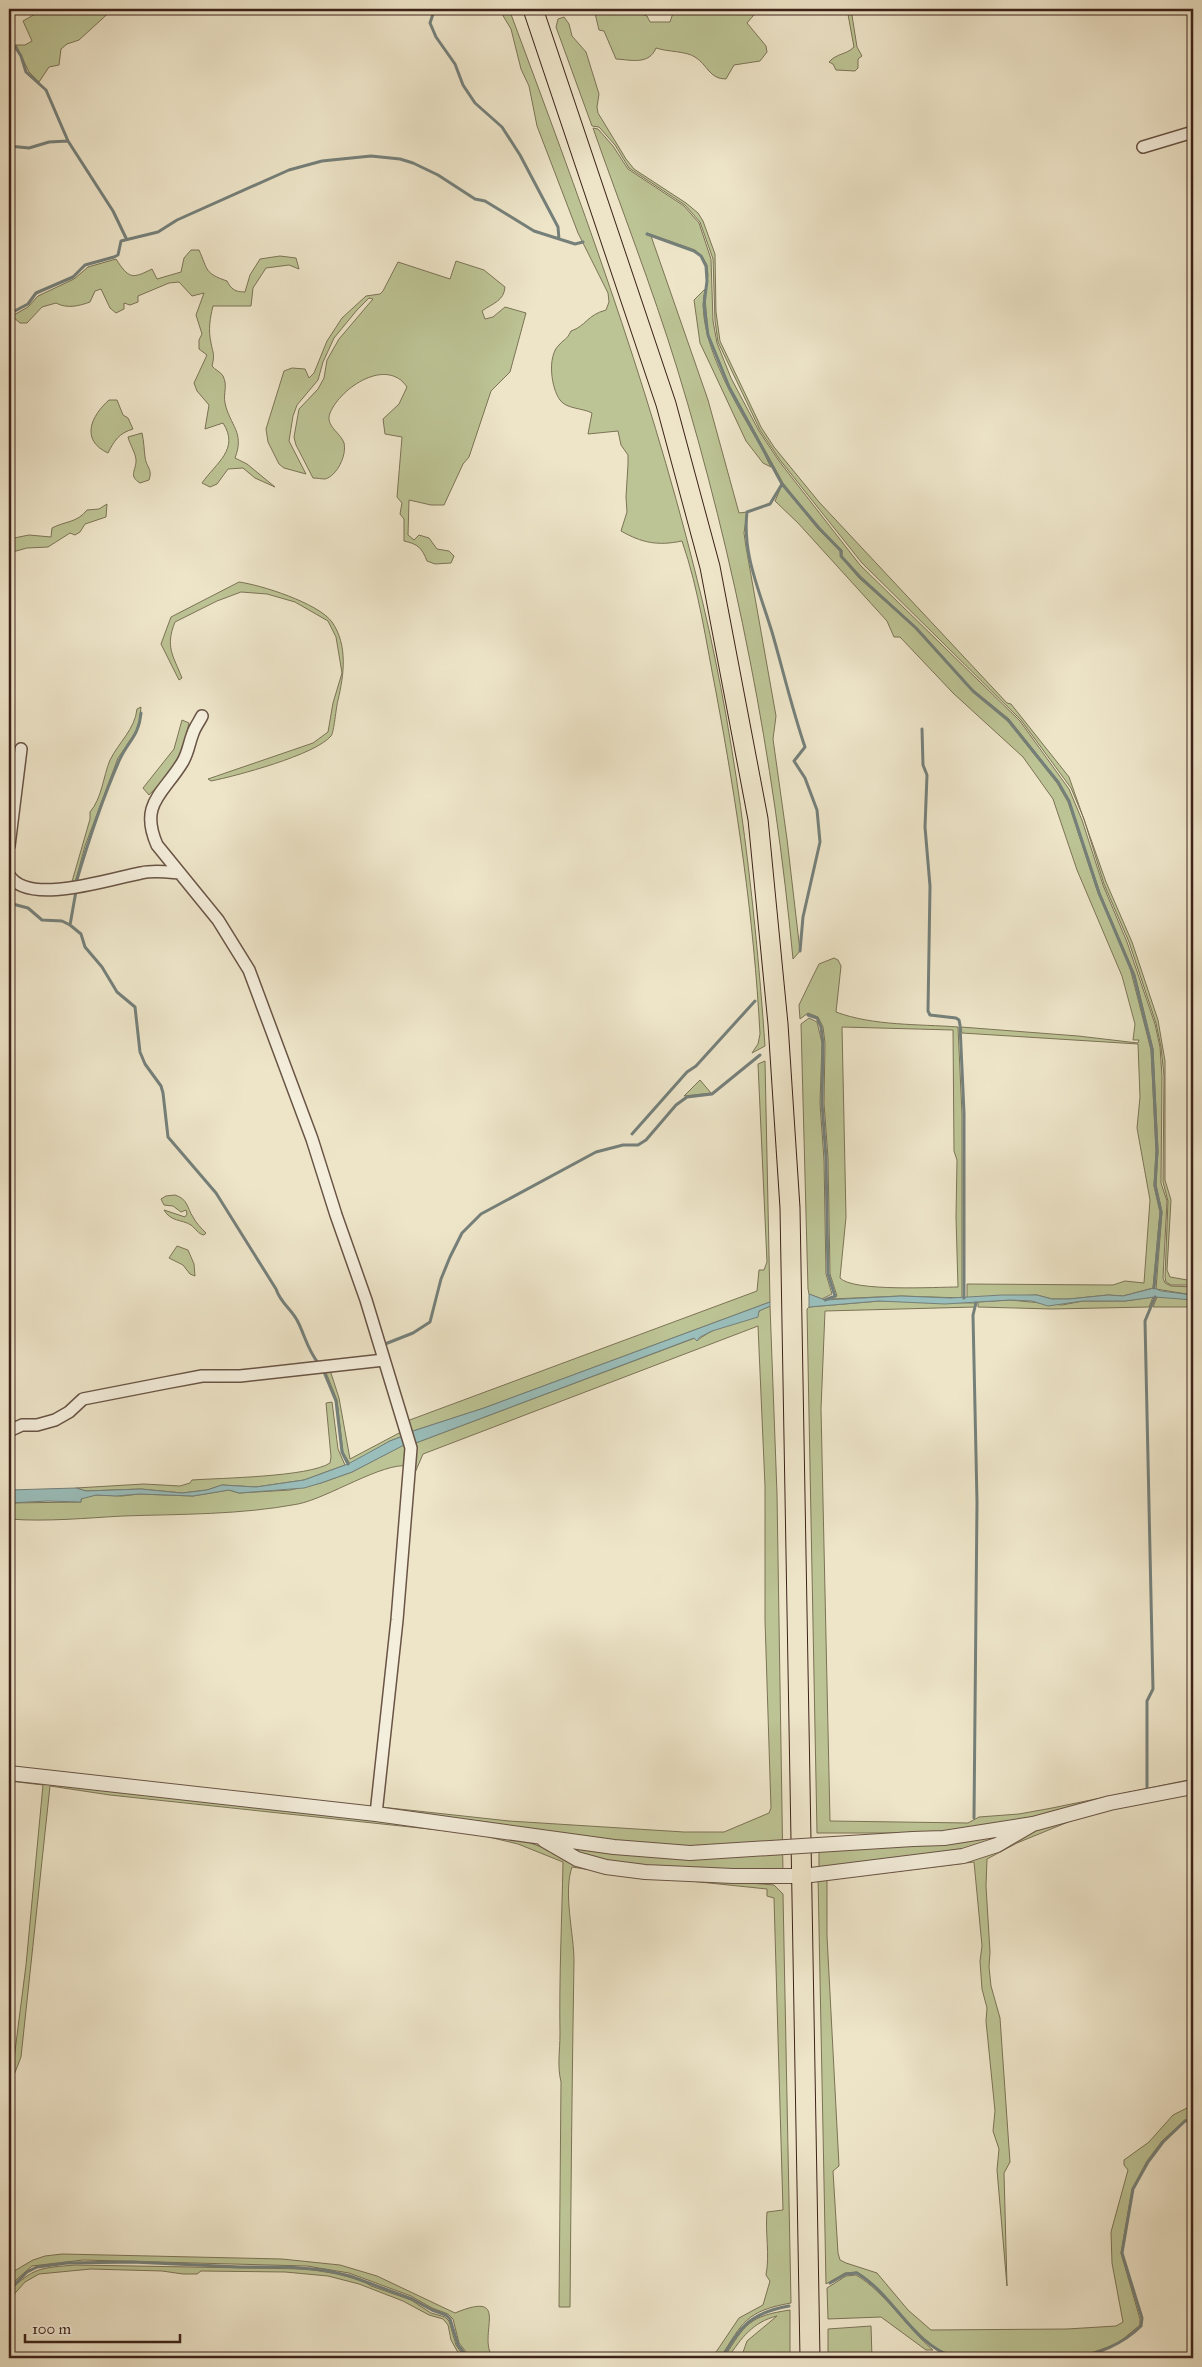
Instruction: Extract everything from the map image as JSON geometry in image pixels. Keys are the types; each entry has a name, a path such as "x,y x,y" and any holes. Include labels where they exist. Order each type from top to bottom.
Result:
{"highway":[{"path":"533,9 666,404 710,567 758,819 778,1024 790,1208 810,2358"}],"street":[{"path":"1143,146 1193,132"},
{"path":"202,716 193,733 183,762 160,791 150,812 152,833 157,845 218,920 249,970 312,1139 411,1448 397,1620 376,1814"},
{"path":"9,846 21,749"},
{"path":"9,875 16,883 25,887 52,890 142,872 180,873"},
{"path":"9,1430 22,1425 37,1425 55,1420 69,1412 83,1399 202,1376 240,1376 384,1360"},
{"path":"9,1772 376,1814 614,1847 690,1852 944,1838 1033,1824 1110,1804 1193,1787"},
{"path":"538,1837 577,1859 645,1872 733,1876 803,1876 963,1856 997,1845 1033,1824"}],"green space":[{"path":"44,9 113,9 79,40 67,44 61,49 59,65 49,67 39,82 29,72 16,45 25,45 32,41 23,21"},
{"path":"499,9 509,9 586,217 655,428 695,571 721,688 741,807 755,927 765,1046 752,1053 758,1044 760,1034 749,905 724,734 693,578 682,541 658,543 643,541 621,531 627,512 628,455 621,445 618,431 588,434 592,413 566,405 560,400 554,388 552,364 555,350 571,331 606,310 609,302 608,293 578,233 537,126 529,86 521,69 511,29"},
{"path":"594,9 635,9 636,12 647,16 650,22 670,22 673,13 679,9 682,12 689,9 759,9 747,23 766,46 767,52 760,61 734,65 726,79 716,77 699,60 691,55 656,48 649,57 644,59 616,59 604,31 599,30"},
{"path":"847,9 851,9 857,47 862,56 858,59 858,68 855,71 836,70 833,64 829,62 854,47"},
{"path":"564,17 569,24 572,36 586,52 599,94 598,113 626,159 634,169 686,203 698,213 703,221 715,254 716,312 720,341 761,427 774,447 819,502 1007,703 1011,704 1069,777 1083,816 1071,788 1021,720 862,563 780,460 760,430 718,342 715,321 713,259 700,222 685,205 629,168 615,145 599,127 592,126 556,27 558,19"},
{"path":"593,128 598,129 613,146 628,169 684,206 699,223 711,259 713,321 717,343 731,378 759,431 779,461 860,565 1020,721 1069,789 1082,820 1103,885 1127,942 1155,1024 1160,1047 1162,1076 1161,1183 1167,1201 1163,1278 1165,1283 1171,1286 1193,1287 1193,1295 1156,1289 1162,1212 1156,1185 1158,1151 1153,1049 1135,975 1100,893 1069,801 1059,782 1009,719 973,690 917,628 860,576 842,556 842,550 819,528 783,483 730,387 708,334 705,297 708,275 707,265 702,256 695,250 647,233 651,236 708,400 739,513 747,512 744,533 776,716 773,739 800,951 793,959 785,884 764,735 735,587 698,441 677,368"},
{"path":"191,250 199,250 210,273 227,281 236,291 242,292 245,292 250,275 260,259 280,256 296,258 299,269 289,265 266,268 253,288 251,306 213,306 210,324 210,338 214,356 212,366 222,375 224,380 227,411 238,435 238,449 235,458 247,464 275,487 255,478 243,468 228,469 217,484 210,487 202,483 224,455 229,441 228,432 223,423 205,429 209,405 197,391 194,383 207,355 199,349 199,340 202,334 196,315 204,293 192,296 179,282 169,283 138,296 138,302 130,305 124,303 124,309 116,313 110,308 101,289 95,291 90,302 77,306 56,303 42,307 27,323 20,323 12,316 28,307 38,296 74,279 88,267 116,259 128,274 135,276 152,269 157,279 181,272 184,258"},
{"path":"456,261 484,270 505,287 503,296 482,311 485,319 493,317 505,307 526,313 510,372 491,391 469,457 463,464 444,505 431,505 409,500 408,535 414,540 419,535 429,538 437,549 449,551 454,556 451,563 435,564 427,561 419,547 404,541 404,519 400,514 402,503 397,497 402,437 385,434 383,419 399,404 407,387 398,378 388,375 377,375 365,379 354,385 336,403 329,418 331,425 342,439 345,448 340,464 329,477 325,479 313,478 296,445 294,437 299,409 318,389 324,378 327,360 339,339 373,299 369,298 357,310 334,338 323,362 318,380 297,405 293,416 289,441 306,474 284,468 279,464 268,442 266,429 284,371 292,368 305,369 309,378 314,373 327,341 342,318 366,296 380,294 383,291 398,262 450,279"},
{"path":"705,289 703,307 706,327 719,369 771,467 763,463 746,441 700,343 694,300"},
{"path":"109,400 117,400 123,415 128,418 133,429 118,438 108,453 99,448 94,441 91,435 91,428 97,413"},
{"path":"142,433 150,473 149,480 140,483 134,476 136,459 128,437"},
{"path":"782,485 818,529 840,551 841,557 859,578 916,629 972,691 1007,720 1057,783 1068,802 1098,893 1129,964 1151,1050 1156,1151 1154,1186 1160,1212 1153,1288 1123,1296 1108,1295 1069,1299 1052,1299 1037,1295 967,1298 967,1284 1113,1285 1125,1281 1144,1283 1150,1200 1137,1128 1140,1097 1138,1044 962,1033 961,1027 1078,1036 1138,1043 1139,1040 1133,1040 1135,1024 1122,976 1077,870 1053,799 1023,757 953,693 900,637 894,637 887,621 798,523 775,501"},
{"path":"107,504 106,517 85,524 80,532 75,535 70,533 48,547 27,548 9,553 9,539 29,535 51,537 52,528 75,520 87,510 99,509"},
{"path":"239,582 288,596 315,608 325,615 332,622 341,640 343,650 342,680 332,734 322,743 274,764 211,781 208,779 313,743 328,732 333,703 342,673 336,637 328,621 295,602 267,594 241,592 217,601 175,622 170,645 182,678 179,680 161,644 171,617"},
{"path":"141,707 139,727 118,758 85,846 75,883 71,885 90,819 90,812 100,794 110,760 130,729 137,709"},
{"path":"182,720 189,723 183,745 171,770 149,795 143,788 174,749"},
{"path":"1085,823 1106,882 1132,942 1158,1020 1165,1061 1165,1180 1171,1200 1167,1270 1170,1277 1193,1281 1193,1285 1171,1285 1166,1282 1168,1201 1163,1182 1164,1076 1161,1047 1156,1023 1129,942 1104,884"},
{"path":"834,958 838,960 841,966 836,1012 850,1017 881,1022 958,1027 962,1115 962,1298 901,1296 831,1299 837,1296 830,1274 828,1158 824,1103 825,1043 823,1027 818,1017 808,1013 800,1019 799,1005 819,964","holes":["842,1027 953,1030 958,1287 878,1287 848,1282 840,1278 846,1217"]},
{"path":"809,1018 817,1022 822,1043 820,1103 824,1160 826,1274 832,1294 822,1299 809,1294 808,1289 801,1024"},
{"path":"765,1061 770,1302 484,1408 410,1432 407,1421 757,1291 759,1270 764,1270 767,1262 758,1064"},
{"path":"700,1080 711,1093 684,1096"},
{"path":"175,1195 185,1201 196,1221 206,1233 204,1235 191,1225 170,1217 164,1210 185,1217 187,1214 186,1210 181,1212 173,1206 164,1205 161,1199 166,1196"},
{"path":"177,1246 188,1250 194,1264 195,1276 190,1274 183,1265 169,1258"},
{"path":"1168,1296 1193,1300 1193,1307 1153,1307 1157,1297"},
{"path":"1153,1297 1149,1307 1052,1309 978,1307 978,1302 1010,1300 1062,1305 1083,1301 1125,1301"},
{"path":"879,1301 975,1303 975,1307 825,1311 821,1409 830,1821 968,1823 979,1817 1019,1814 1193,1779 1193,1784 1034,1820 984,1825 967,1829 932,1833 817,1833 807,1309 809,1307"},
{"path":"770,1306 777,1494 783,1873 721,1872 599,1861 561,1846 641,1846 479,1821 384,1812 381,1807 509,1821 684,1832 724,1832 769,1813 771,1808 765,1620 765,1486 758,1326 423,1454 414,1475 413,1444 695,1338 697,1341 725,1325 757,1317 759,1311"},
{"path":"325,1370 330,1370 339,1398 350,1459 401,1432 403,1436 390,1441 350,1464 343,1452 337,1400"},
{"path":"332,1402 338,1449 345,1465 304,1480 256,1487 222,1485 207,1490 182,1493 141,1489 86,1491 76,1488 144,1484 180,1486 190,1483 192,1480 284,1474 319,1468 330,1463 326,1403"},
{"path":"405,1444 408,1466 384,1469 298,1504 276,1508 210,1513 52,1520 9,1519 9,1503 81,1502 81,1498 96,1495 193,1496 229,1490 239,1493 290,1490 321,1483 352,1472"},
{"path":"9,1776 516,1838 550,1850 649,1875 774,1885 783,1894 791,2303 776,2306 755,2314 734,2335 720,2358 712,2358 739,2318 763,2305 770,2281 766,2275 768,2259 767,2212 783,2210 774,1898 767,1896 767,1889 572,1867 569,1889 574,1950 570,2307 559,2307 561,2082 559,2064 563,1862 518,1844 476,1834 110,1795 50,1786 21,2057 12,2080 9,2100 9,2077 14,2059 26,1965 43,1785 9,1781"},
{"path":"1073,1820 1017,1843 987,1859 989,1967 991,1986 1000,2018 1010,2162 1004,2173 1007,2286 997,2170 999,2149 993,2131 995,2111 986,2021 987,2008 982,1989 980,1961 982,1946 974,1862 827,1880 827,1936 839,2166 833,2171 838,2253 840,2260 877,2273 908,2310 931,2330 1067,2329 1116,2326 1123,2322 1112,2263 1111,2232 1128,2170 1124,2165 1124,2160 1149,2142 1173,2115 1193,2105 1193,2118 1185,2120 1162,2141 1147,2161 1132,2189 1121,2253 1140,2319 1140,2325 1117,2344 1082,2356 1062,2358 959,2358 934,2348 920,2336 880,2291 857,2272 845,2273 826,2284 818,1876 909,1866 1041,1827"},
{"path":"999,1836 987,1846 819,1869 819,1847"},
{"path":"62,2254 282,2259 340,2265 377,2276 455,2313 473,2307 483,2307 488,2311 489,2348 493,2358 471,2358 459,2343 453,2319 448,2314 432,2308 411,2296 349,2273 307,2266 83,2260 32,2266 9,2286 9,2274 33,2260"},
{"path":"75,2265 307,2269 338,2274 363,2281 371,2286 411,2300 431,2313 445,2317 449,2321 456,2345 465,2358 461,2358 451,2340 448,2325 443,2319 429,2315 403,2301 359,2284 328,2276 285,2272 201,2271 197,2274 183,2274 162,2271 91,2269 39,2274 25,2282 9,2300 9,2292 31,2273 46,2268"},
{"path":"856,2275 876,2290 933,2350 926,2350 881,2317 828,2319 827,2288 846,2276"},
{"path":"790,2310 790,2358 741,2358 747,2341 777,2316 754,2327 728,2358 724,2358 743,2329 765,2315"},
{"path":"871,2326 872,2358 828,2358 828,2329"}],"water":[{"path":"1154,1288 1161,1291 1193,1295 1193,1300 1155,1297 1125,1301 1083,1301 1048,1306 1032,1301 1010,1300 945,1304 879,1301 809,1307 809,1294 825,1300 901,1296 951,1298 1002,1295 1037,1295 1052,1299 1069,1299 1108,1295 1123,1296"},
{"path":"770,1302 770,1306 759,1311 758,1317 712,1331 700,1337 697,1341 694,1338 413,1444 410,1432 484,1408"},
{"path":"403,1436 406,1444 352,1472 304,1488 239,1493 229,1490 193,1496 96,1495 81,1499 81,1502 9,1503 9,1490 76,1488 86,1491 141,1489 182,1493 207,1490 222,1485 256,1487 304,1480 348,1464"}],"waterway":[{"path":"437,9 430,23 436,37 455,64 463,85 475,103 502,127 520,155 558,227 559,239"},
{"path":"9,37 21,56 26,72 46,90 68,141"},
{"path":"9,146 29,148 49,142 68,141 113,211 126,238"},
{"path":"9,314 28,304 36,293 73,277 85,265 118,255 121,241 158,232 177,220 289,170 322,161 371,156 400,159 413,163 438,175 475,199 485,201 534,231 575,244 583,242"},
{"path":"647,234 694,251 701,256 706,266 707,281 704,305 708,335 729,387 782,484 841,551 841,556 860,577 916,628 973,691 1008,720 1058,782 1069,801 1099,893 1134,976 1152,1049 1157,1151 1155,1185 1161,1212 1154,1288"},
{"path":"782,484 770,504 747,512 746,528 753,573 805,747 794,761 805,778 817,810 820,842 803,917 800,951"},
{"path":"76,883 107,791 122,754 136,733 141,713"},
{"path":"922,729 923,765 927,775 925,827 930,886 928,1011 930,1015 956,1018 959,1020 960,1025 964,1113 964,1298"},
{"path":"70,925 76,891"},
{"path":"9,903 28,908 42,920 62,921 81,934 85,947 102,967 117,992 135,1007 140,1052 145,1064 161,1086 168,1137 216,1193 281,1299 296,1317 309,1349 319,1364"},
{"path":"632,1134 687,1072 696,1066 755,1001"},
{"path":"808,1015 817,1018 821,1027 823,1043 822,1103 826,1158 828,1274 835,1296 825,1300"},
{"path":"385,1344 413,1333 430,1322 441,1279 450,1257 462,1233 481,1214 596,1152 623,1145 638,1145 646,1140 676,1105 687,1097 712,1094 760,1055"},
{"path":"1147,1787 1147,1701 1153,1689 1145,1321 1155,1297"},
{"path":"974,1818 977,1502 973,1315 976,1303"},
{"path":"324,1372 336,1401 342,1452 348,1464"},
{"path":"1071,2358 1109,2348 1141,2326 1142,2318 1122,2253 1133,2189 1148,2162 1163,2142 1185,2121 1193,2119"},
{"path":"9,2290 27,2272 37,2267 67,2263 133,2262 324,2270 350,2276 412,2299 446,2315 450,2319 458,2345 468,2358"},
{"path":"830,2283 846,2274 857,2273 882,2294 926,2342 955,2358"},
{"path":"722,2358 735,2337 748,2323 765,2313 789,2306"}]}
